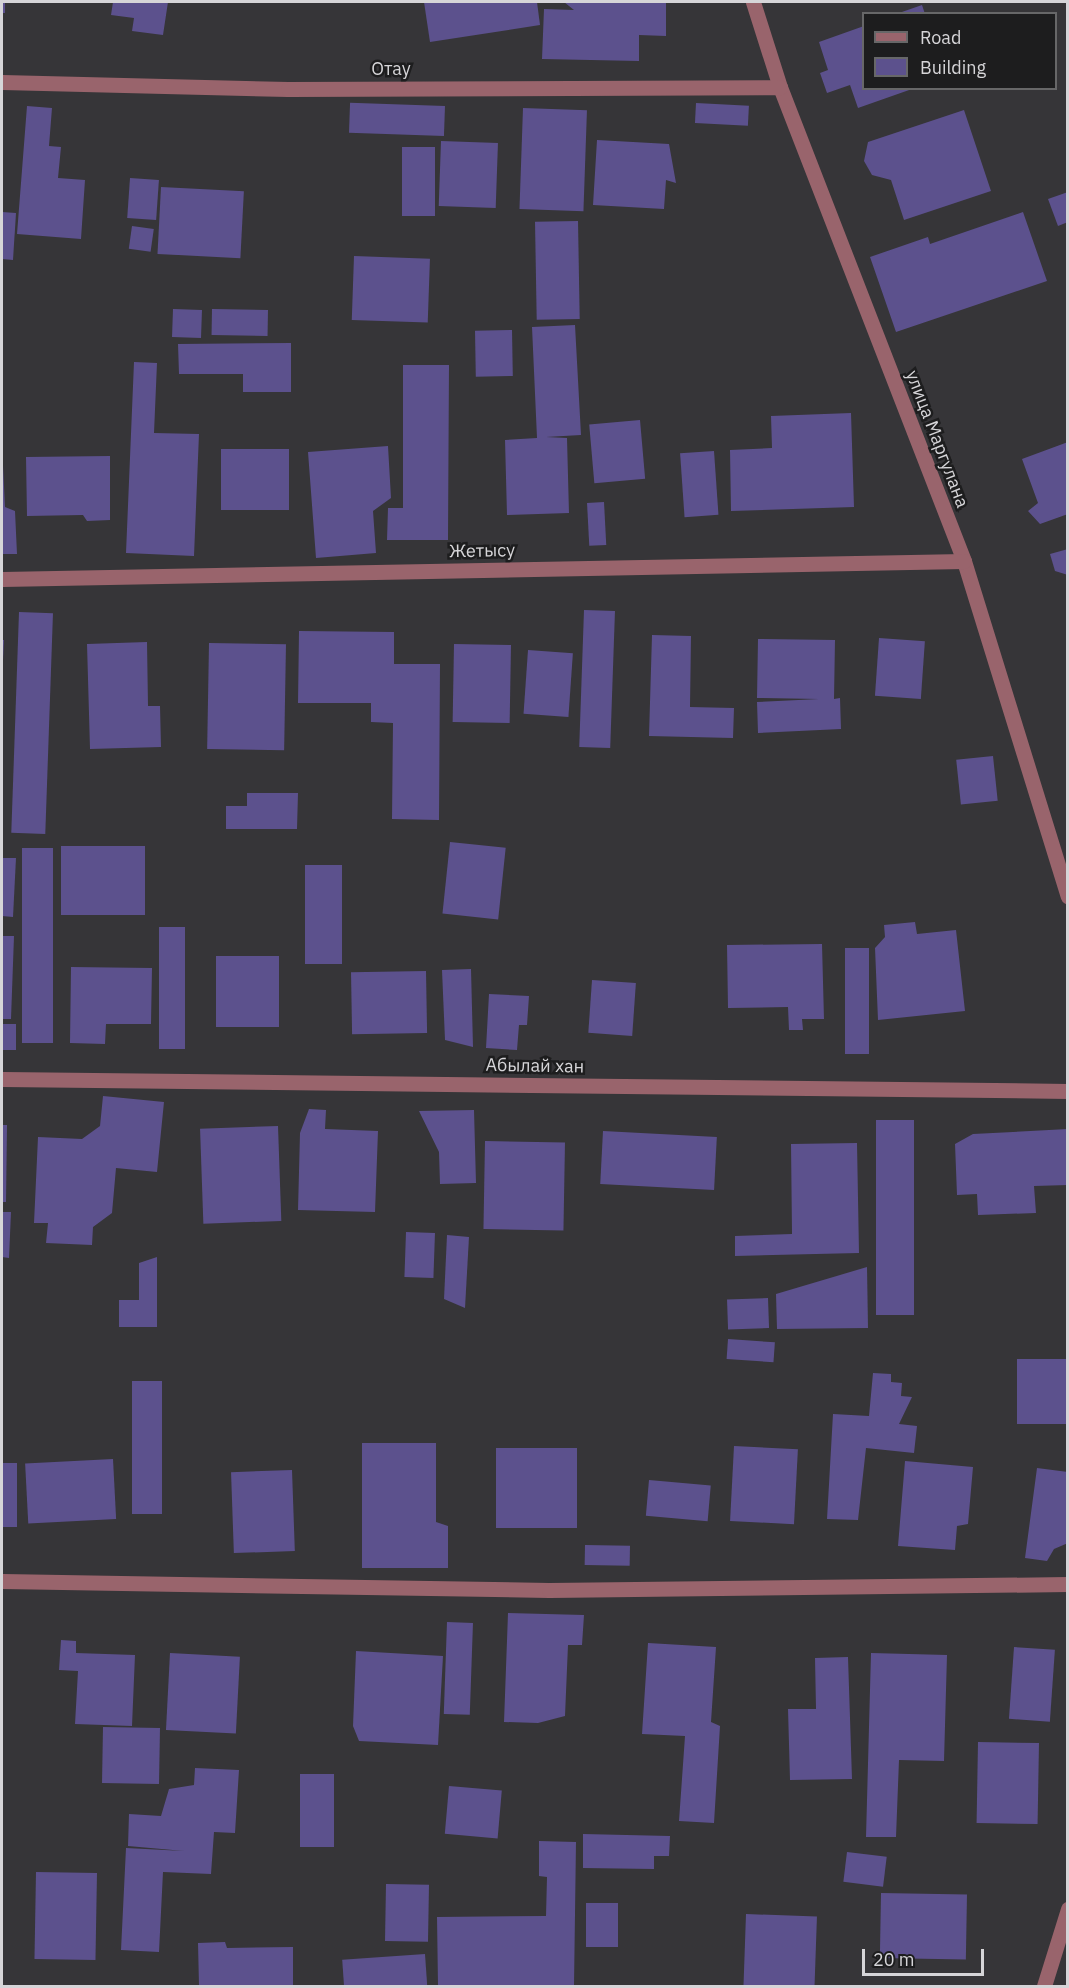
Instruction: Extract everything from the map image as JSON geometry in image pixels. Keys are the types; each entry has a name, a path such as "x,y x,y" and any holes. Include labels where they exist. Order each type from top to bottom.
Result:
{"street":[{"name":"улица Маргулана","path":"753,2 780,87 964,561 1068,896"},
{"name":"Отау","path":"2,82 288,89 780,87"},
{"name":"Жетысу","path":"2,579 964,561"},
{"name":"Абылай хан","path":"2,1079 1068,1091"},
{"path":"2,1581 549,1590 1068,1584"},
{"path":"1044,1986 1068,1910"}],"building":[{"path":"2,2 5,2 5,13 2,13"},
{"path":"113,2 168,2 163,35 132,31 134,18 111,15"},
{"path":"424,2 537,2 540,25 430,42"},
{"path":"564,2 666,2 666,36 639,35 639,61 542,59 544,9 574,10"},
{"path":"922,5 924,12 902,12"},
{"path":"862,27 862,90 909,90 858,108 850,85 827,93 820,73 828,70 819,42"},
{"path":"350,103 445,106 444,136 349,133"},
{"path":"696,103 749,106 748,126 695,123"},
{"path":"27,106 52,108 49,146 61,147 58,178 85,180 81,239 17,234"},
{"path":"523,108 587,110 583,211 519,209"},
{"path":"964,110 991,191 904,220 891,180 872,175 864,161 868,142"},
{"path":"597,140 669,144 676,183 666,180 664,209 593,205"},
{"path":"441,141 498,143 496,208 439,206"},
{"path":"402,147 435,147 435,216 402,216"},
{"path":"130,178 159,180 156,220 127,218"},
{"path":"161,187 244,191 240,258 157,254"},
{"path":"1068,192 1068,222 1058,226 1048,199"},
{"path":"2,212 16,213 13,260 2,259"},
{"path":"1023,212 1047,281 896,332 870,257 928,237 930,244"},
{"path":"578,221 580,319 537,320 535,222"},
{"path":"132,226 154,229 151,252 129,249"},
{"path":"354,256 430,259 428,323 352,320"},
{"path":"173,309 202,310 201,338 172,337"},
{"path":"212,309 268,310 268,336 212,335"},
{"path":"575,325 581,435 546,437 567,438 569,513 507,515 505,440 537,438 532,327"},
{"path":"512,330 513,376 476,377 475,331"},
{"path":"291,343 291,392 243,392 243,374 179,374 178,344"},
{"path":"134,362 157,363 154,433 199,434 194,556 126,553"},
{"path":"403,365 449,365 448,540 387,540 388,508 403,508"},
{"path":"851,413 854,507 731,511 730,450 772,448 771,416"},
{"path":"640,420 645,479 594,483 589,424"},
{"path":"1068,442 1068,514 1040,524 1028,511 1038,503 1022,459"},
{"path":"2,445 5,507 15,511 17,554 2,554"},
{"path":"388,446 391,498 373,511 376,553 316,558 308,452"},
{"path":"221,449 289,449 289,510 221,510"},
{"path":"714,451 718,515 685,517 680,453"},
{"path":"110,456 110,520 87,521 83,515 27,516 26,457"},
{"path":"604,502 606,545 589,546 587,503"},
{"path":"1068,549 1068,575 1055,571 1050,554"},
{"path":"584,610 615,611 610,748 579,747"},
{"path":"19,612 53,613 45,834 11,833"},
{"path":"299,631 394,632 394,664 440,664 439,820 392,819 393,723 371,722 371,703 298,703"},
{"path":"652,635 691,636 690,707 734,708 733,738 649,736"},
{"path":"879,638 925,641 921,699 875,696"},
{"path":"758,639 835,640 834,699 840,698 841,729 758,733 757,702 819,699 757,698"},
{"path":"2,640 4,640 3,660 2,660"},
{"path":"147,642 148,706 160,706 161,747 90,749 87,644"},
{"path":"209,643 286,644 284,750 207,749"},
{"path":"454,644 511,645 510,723 453,722"},
{"path":"528,650 573,653 568,717 524,714"},
{"path":"993,756 998,801 961,805 956,760"},
{"path":"247,793 298,793 297,829 226,829 226,806 247,806"},
{"path":"450,842 506,848 498,919 442,914"},
{"path":"61,846 145,846 145,915 61,915"},
{"path":"22,848 53,848 53,1043 22,1043"},
{"path":"2,858 16,858 13,917 2,916"},
{"path":"305,865 342,865 342,964 305,964"},
{"path":"915,922 917,934 956,930 965,1011 878,1020 875,948 885,937 884,925"},
{"path":"159,927 185,927 185,1049 159,1049"},
{"path":"2,936 14,936 11,1019 2,1019"},
{"path":"822,944 824,1019 802,1019 803,1030 789,1030 788,1007 728,1008 727,945"},
{"path":"845,948 869,948 869,1054 845,1054"},
{"path":"216,956 279,956 279,1027 216,1027"},
{"path":"71,967 152,968 151,1024 106,1024 105,1044 70,1043"},
{"path":"471,969 473,1047 445,1040 442,970"},
{"path":"426,971 427,1033 352,1034 351,972"},
{"path":"592,980 636,983 632,1036 588,1033"},
{"path":"489,994 529,996 527,1025 519,1025 517,1050 486,1048"},
{"path":"2,1024 16,1024 16,1050 2,1050"},
{"path":"103,1096 164,1102 157,1172 116,1168 112,1213 93,1227 92,1245 46,1243 48,1223 34,1223 38,1137 82,1139 100,1126"},
{"path":"309,1109 326,1110 325,1129 378,1131 375,1212 298,1210 300,1133"},
{"path":"474,1110 476,1183 440,1184 439,1152 419,1111"},
{"path":"876,1120 914,1120 914,1315 876,1315"},
{"path":"2,1125 7,1125 6,1202 2,1202"},
{"path":"278,1126 281,1221 203,1224 200,1129"},
{"path":"1068,1129 1068,1185 1034,1186 1036,1213 978,1215 977,1194 957,1195 955,1144 973,1134"},
{"path":"603,1131 717,1137 714,1190 600,1184"},
{"path":"485,1141 565,1142 563,1230 483,1229"},
{"path":"857,1143 859,1253 735,1256 735,1236 792,1234 791,1144"},
{"path":"2,1212 11,1212 9,1258 2,1257"},
{"path":"406,1232 435,1233 433,1278 404,1277"},
{"path":"447,1235 469,1237 465,1308 444,1299"},
{"path":"157,1257 157,1327 119,1327 119,1300 139,1300 139,1263"},
{"path":"867,1267 868,1328 777,1329 776,1294"},
{"path":"768,1298 769,1328 728,1329 727,1299"},
{"path":"728,1339 775,1342 773,1362 727,1359"},
{"path":"1017,1359 1068,1359 1068,1424 1017,1424"},
{"path":"873,1373 891,1374 891,1382 902,1383 901,1396 912,1397 899,1424 917,1426 914,1453 866,1448 858,1520 827,1519 833,1414 869,1416"},
{"path":"132,1381 162,1381 162,1514 132,1514"},
{"path":"362,1443 436,1443 436,1522 448,1526 448,1568 362,1568"},
{"path":"734,1446 798,1449 794,1524 730,1521"},
{"path":"496,1448 577,1448 577,1528 496,1528"},
{"path":"113,1459 116,1519 28,1524 25,1464"},
{"path":"905,1461 973,1467 968,1524 957,1526 955,1550 898,1546"},
{"path":"2,1463 17,1463 17,1527 2,1527"},
{"path":"1037,1468 1068,1472 1068,1543 1054,1549 1047,1561 1025,1558"},
{"path":"292,1470 295,1551 234,1553 231,1472"},
{"path":"649,1480 711,1485 708,1521 646,1516"},
{"path":"585,1545 630,1546 630,1566 585,1565"},
{"path":"508,1613 584,1615 582,1645 568,1645 565,1716 538,1723 504,1722"},
{"path":"447,1622 473,1623 470,1715 444,1714"},
{"path":"61,1640 76,1641 76,1653 135,1655 132,1726 75,1724 78,1671 59,1670"},
{"path":"648,1643 716,1647 711,1722 720,1726 714,1823 679,1821 685,1736 642,1734"},
{"path":"1014,1647 1055,1650 1050,1722 1009,1719"},
{"path":"356,1651 443,1656 438,1745 359,1741 353,1726"},
{"path":"170,1653 240,1657 236,1734 166,1730"},
{"path":"871,1653 947,1655 944,1761 899,1760 896,1837 866,1837"},
{"path":"848,1657 852,1779 790,1780 788,1709 816,1709 815,1658"},
{"path":"103,1727 160,1728 159,1784 102,1783"},
{"path":"978,1742 1039,1743 1038,1824 977,1823"},
{"path":"195,1768 239,1770 235,1833 214,1832 211,1874 163,1872 159,1952 121,1950 126,1848 184,1851 128,1846 129,1814 161,1816 169,1789 194,1785"},
{"path":"300,1774 334,1774 334,1847 300,1847"},
{"path":"449,1786 502,1791 498,1838 445,1834"},
{"path":"583,1834 670,1836 669,1856 654,1856 654,1869 583,1868"},
{"path":"539,1841 576,1842 574,1986 438,1986 437,1917 546,1916 547,1877 539,1876"},
{"path":"847,1852 887,1857 883,1887 843,1882"},
{"path":"36,1872 97,1873 95,1960 34,1959"},
{"path":"386,1884 429,1885 428,1942 385,1941"},
{"path":"881,1893 967,1895 966,1959 880,1958"},
{"path":"586,1903 618,1903 618,1947 586,1947"},
{"path":"746,1914 817,1916 815,1986 743,1986"},
{"path":"225,1942 227,1948 293,1947 293,1986 199,1986 198,1943"},
{"path":"425,1954 427,1986 344,1986 342,1960"}]}
